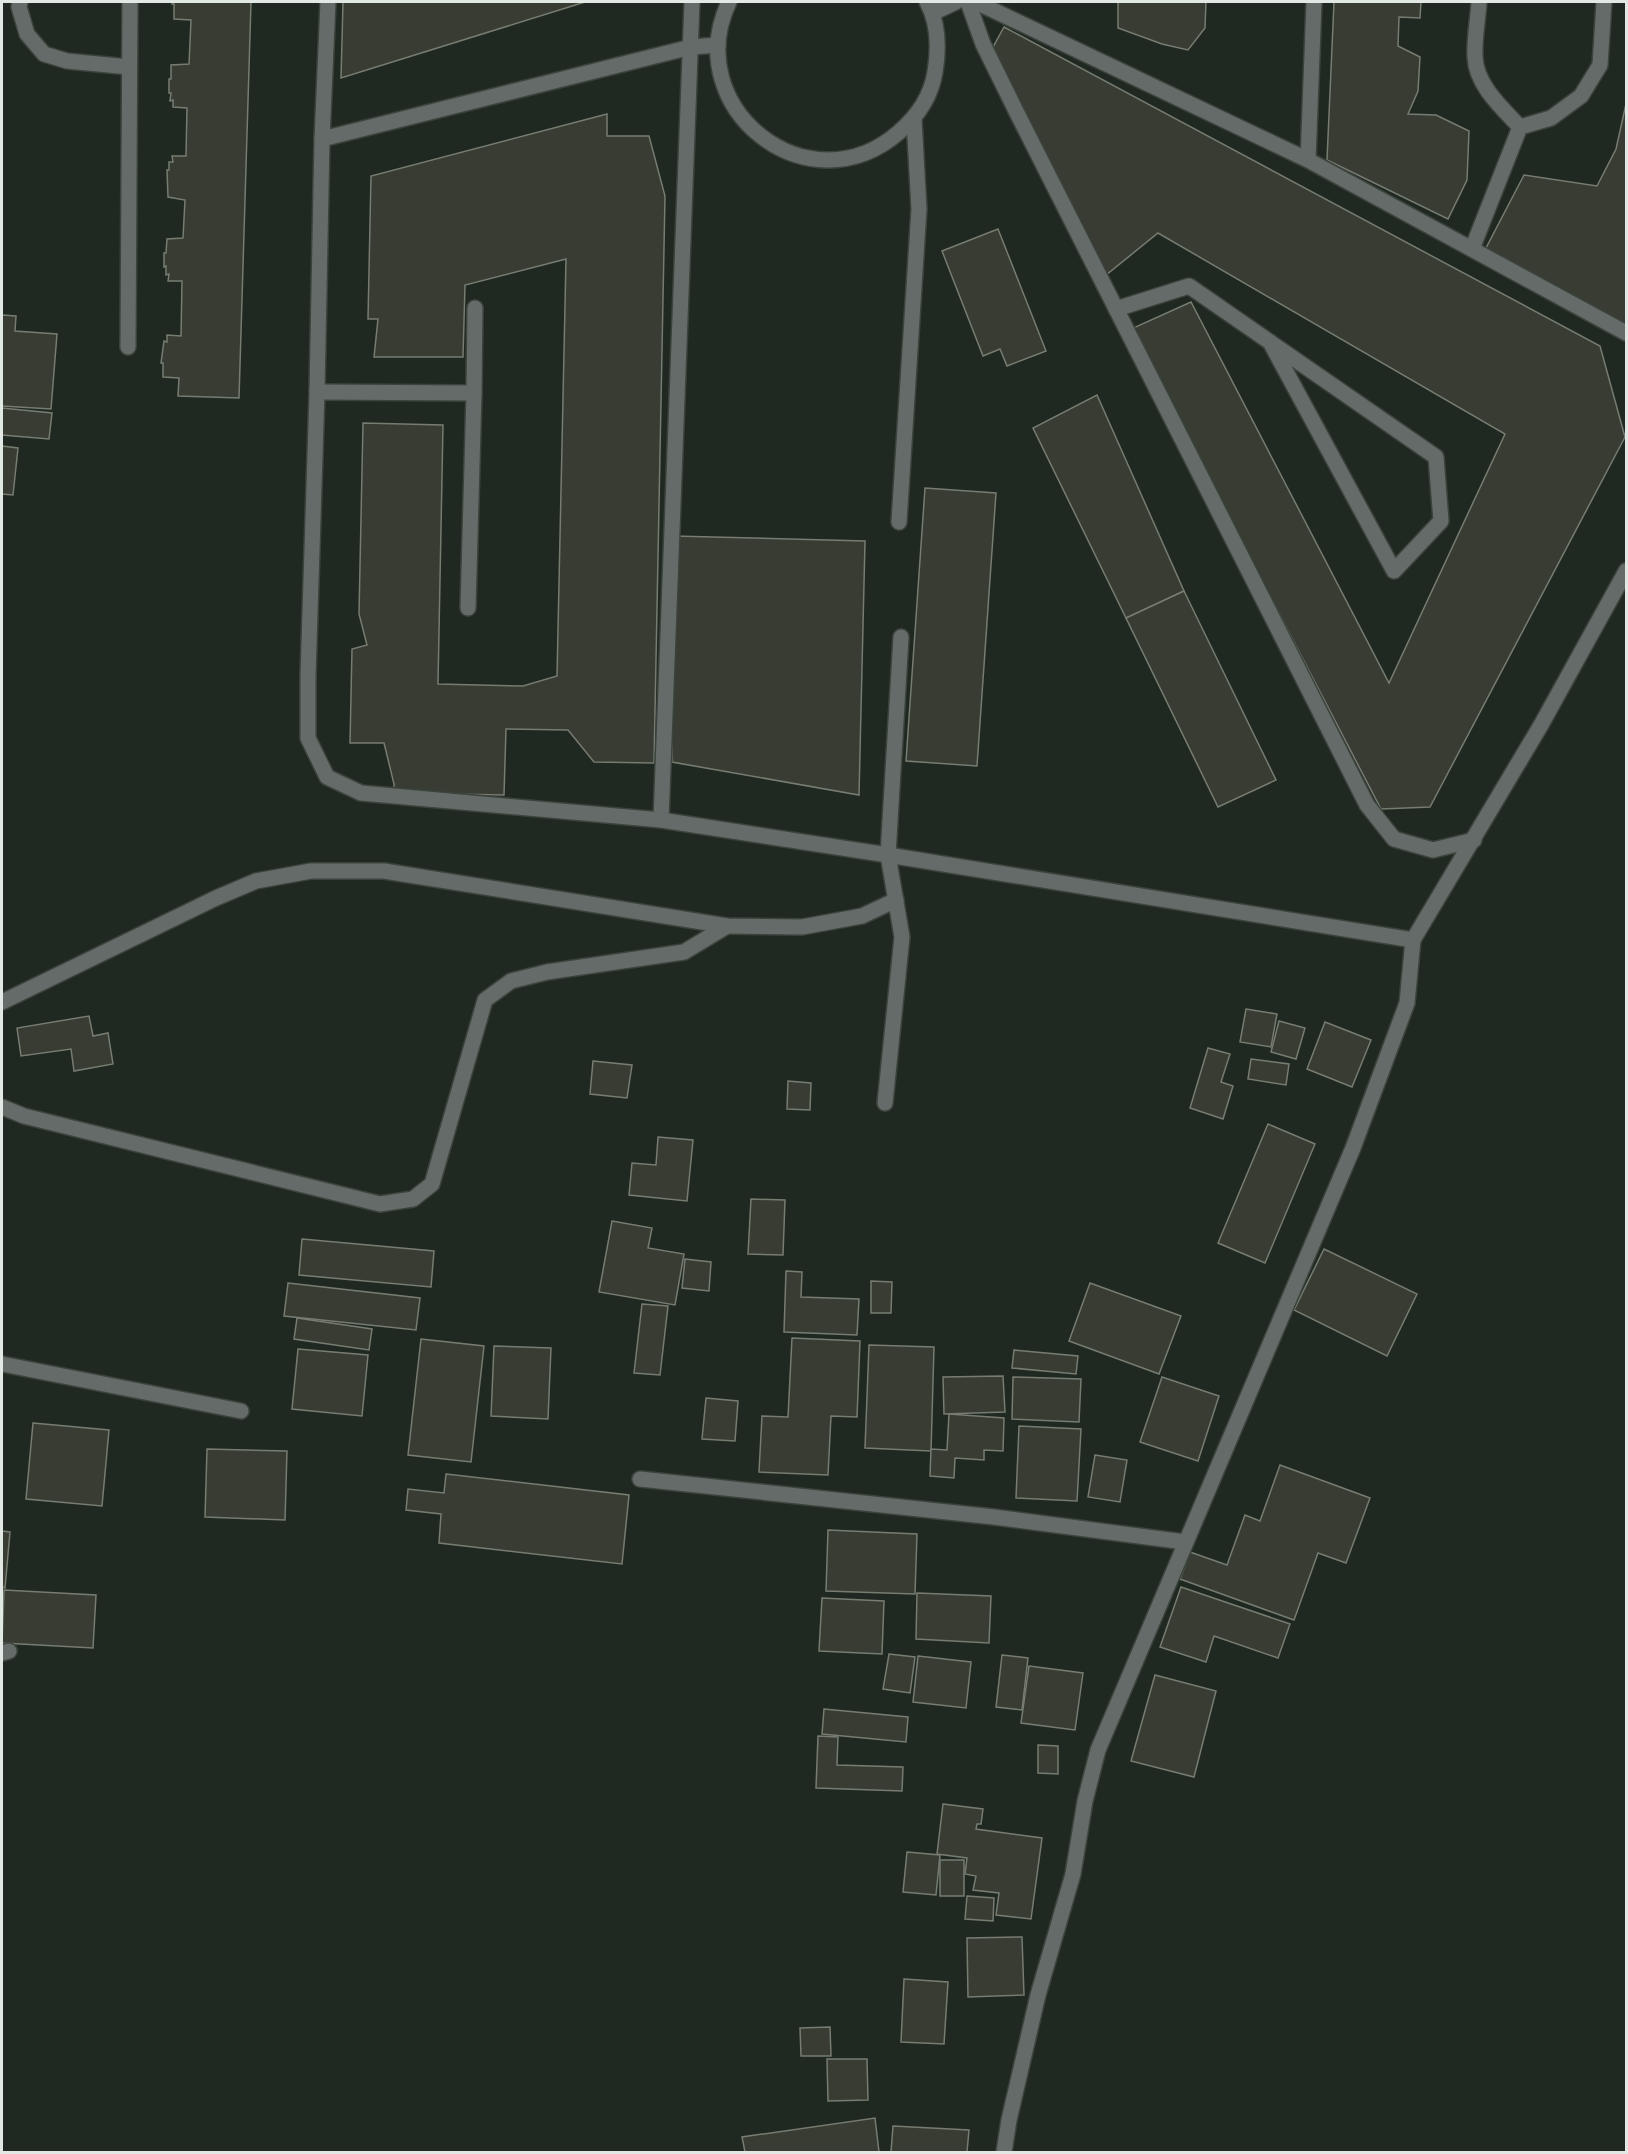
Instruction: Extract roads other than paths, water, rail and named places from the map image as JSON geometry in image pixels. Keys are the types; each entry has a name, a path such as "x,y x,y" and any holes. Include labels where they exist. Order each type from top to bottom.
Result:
{"street":[{"path":"20,2 19,7 27,34 44,54 68,61 129,67"},
{"path":"128,347 130,2"},
{"path":"328,2 322,139 308,676 308,738 327,777 361,793 661,820 1413,940"},
{"path":"661,820 692,2"},
{"path":"729,2 721,18 717,53 725,91 745,123 775,147 811,159 849,158 885,144 914,119 933,85 939,47 930,7 956,2"},
{"path":"968,2 983,44 1367,805 1394,839 1433,850 1474,840"},
{"path":"976,2 1308,160 1626,333"},
{"path":"1308,160 1314,2"},
{"path":"1479,2 1475,59 1483,83 1498,104 1520,127"},
{"path":"1520,127 1551,118 1581,96 1600,65 1604,2"},
{"path":"322,139 691,47 718,45"},
{"path":"899,522 919,209 914,119"},
{"path":"1472,249 1520,127"},
{"path":"1116,309 1188,285 1436,457 1441,521 1394,571 1270,342"},
{"path":"468,608 475,308"},
{"path":"317,392 474,393"},
{"path":"1004,2152 1009,2120 1038,1995 1073,1874 1084,1801 1098,1750 1358,1137 1407,1003 1413,940 1546,717 1626,571"},
{"path":"885,1103 902,937 888,855 902,637"},
{"path":"2,1002 246,885 256,881 311,871 384,871 727,926 802,927 862,916 896,900"},
{"path":"2,1107 24,1116 380,1204 413,1199 432,1184 485,1000 511,981 547,972 684,952 727,926"},
{"path":"2,1364 241,1411"},
{"path":"640,1479 994,1517 1185,1542"}]}
